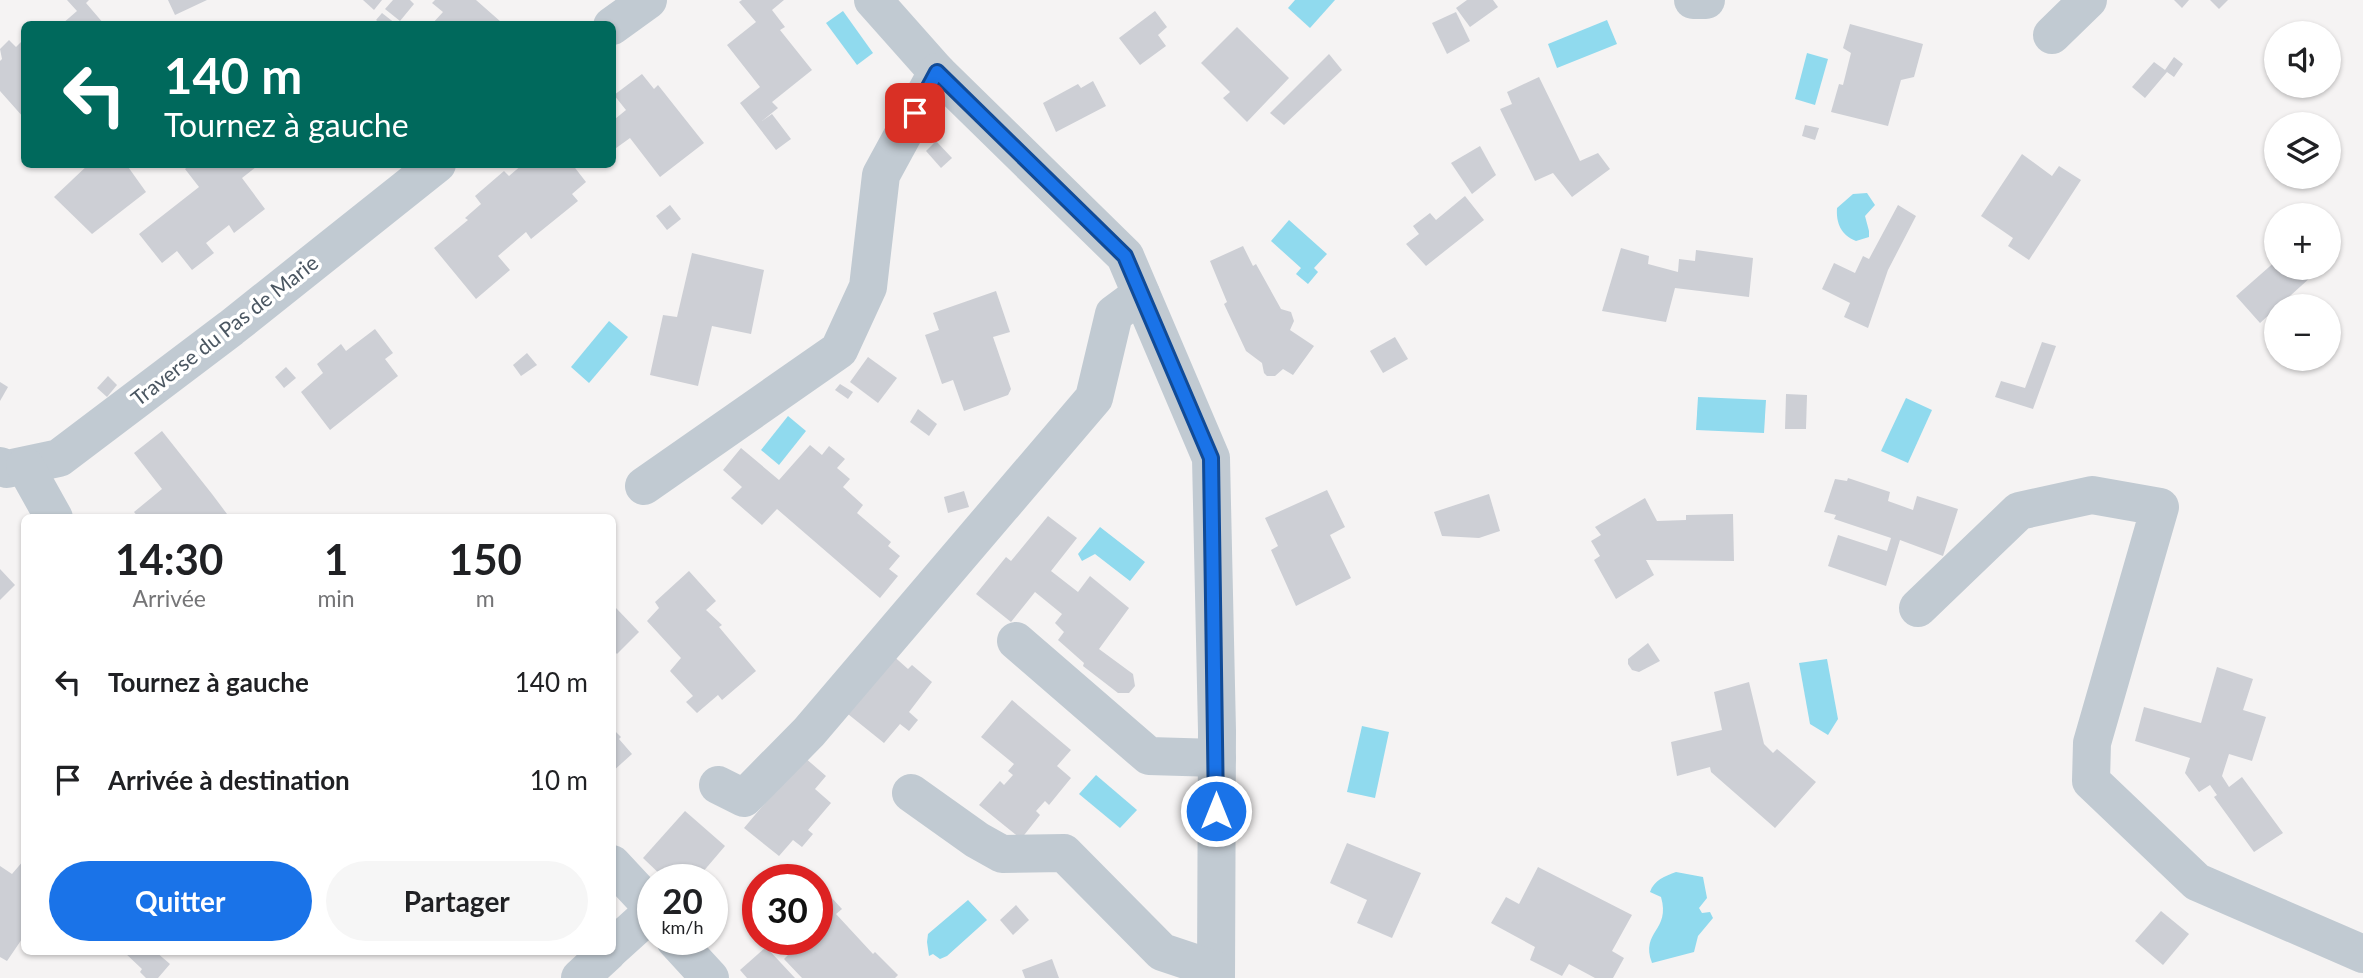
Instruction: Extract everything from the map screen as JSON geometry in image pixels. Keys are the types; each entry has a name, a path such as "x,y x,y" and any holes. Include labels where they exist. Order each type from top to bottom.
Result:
{"street":[{"path":"616,23 648,0"},
{"path":"873,0 937,72 1125,256 1211,458 1217,758 1216,974 1162,952 1064,853 1002,854 977,840 911,793"},
{"path":"1693,0 1706,0"},
{"path":"2052,35 2088,0"},
{"path":"644,486 839,350 868,287 881,175 937,72"},
{"name":"Traverse du Pas de Marie","path":"11,467 59,458 230,328 432,168"},
{"path":"718,785 744,798 818,721 1094,398 1114,314 1141,294"},
{"path":"11,467 27,514"},
{"path":"11,467 51,514"},
{"path":"1919,608 2019,511 2092,495 2160,507 2092,743 2091,781 2197,882 2363,954"},
{"path":"1016,641 1149,756 1217,758"},
{"path":"616,868 637,891"},
{"path":"616,943 637,924"},
{"path":"580,978 605,955"},
{"path":"688,955 710,978"}],"water":[{"path":"1295,0 1335,0 1310,28 1288,8"},
{"path":"843,11 873,53 857,65 826,23"},
{"path":"1607,20 1617,44 1557,68 1548,44"},
{"path":"1807,53 1828,59 1815,105 1795,99"},
{"path":"1867,193 1875,205 1865,216 1869,237 1856,241 1840,228 1837,208 1853,194"},
{"path":"1289,220 1327,254 1314,268 1318,272 1308,284 1296,274 1301,268 1271,241"},
{"path":"609,321 628,337 589,383 571,367"},
{"path":"1698,397 1766,400 1764,433 1696,430"},
{"path":"1906,398 1932,410 1908,463 1881,451"},
{"path":"788,416 806,431 779,465 761,450"},
{"path":"1100,527 1145,562 1130,581 1095,554 1082,561 1078,554"},
{"path":"1827,659 1838,719 1828,735 1810,724 1799,663"},
{"path":"1362,726 1389,732 1375,798 1347,792"},
{"path":"1096,775 1137,810 1120,828 1079,794"},
{"path":"1676,872 1703,877 1707,898 1699,908 1702,913 1710,912 1713,918 1698,936 1694,952 1652,963 1650,944 1662,917 1663,908 1661,897 1650,892 1657,881"},
{"path":"968,900 987,920 947,956 940,959 933,954 929,956 928,934"}],"building":[{"path":"67,0 89,0 86,3 101,21 65,21 77,11"},
{"path":"168,0 207,0 175,15"},
{"path":"363,0 382,0 374,10"},
{"path":"393,0 410,0 414,4 400,21 385,9"},
{"path":"435,0 476,0 500,21 435,21 443,12 432,3"},
{"path":"784,0 772,10 785,27 780,30 812,70 772,102 778,108 762,121 772,114 791,139 776,150 740,103 760,87 727,45 756,22 739,2"},
{"path":"1467,0 1493,0 1498,7 1470,27 1456,8"},
{"path":"2174,0 2189,0 2182,8"},
{"path":"2210,0 2228,0 2219,9"},
{"path":"1155,11 1167,27 1158,35 1166,46 1140,65 1119,38"},
{"path":"1456,12 1470,41 1447,54 1432,23"},
{"path":"382,13 392,21 377,21"},
{"path":"1850,24 1923,44 1914,77 1901,80 1888,126 1831,112 1839,84 1843,85 1851,53 1843,48"},
{"path":"1237,27 1289,78 1247,122 1223,98 1230,92 1201,63"},
{"path":"9,40 16,47 21,42 21,115 0,91 0,49"},
{"path":"1329,54 1342,70 1284,125 1270,113"},
{"path":"2174,57 2183,64 2174,77 2167,72 2145,98 2132,87 2154,62 2165,70"},
{"path":"642,74 654,89 658,85 704,143 660,177 630,138 616,148 616,118 626,110 616,94"},
{"path":"1539,77 1580,161 1598,153 1610,169 1572,197 1553,173 1535,181 1500,109 1512,104 1507,92"},
{"path":"1093,81 1106,106 1056,132 1043,103 1078,84 1081,88"},
{"path":"1805,125 1819,128 1815,140 1802,136"},
{"path":"936,141 952,158 941,168 926,151"},
{"path":"1480,146 1496,175 1472,194 1451,163"},
{"path":"2022,154 2052,176 2059,166 2081,180 2029,260 2008,246 2013,238 1981,216"},
{"path":"85,168 129,168 146,192 92,234 54,197"},
{"path":"255,168 242,178 265,209 234,233 229,225 206,243 214,253 192,270 177,251 162,263 139,234 199,187 185,169"},
{"path":"518,168 575,168 586,182 572,194 578,201 531,239 526,232 498,256 510,270 476,299 434,248 468,220 465,218 481,204 475,196 504,171 509,176"},
{"path":"1465,196 1484,220 1426,266 1406,244 1419,234 1413,226 1430,213 1436,220"},
{"path":"670,205 681,219 667,230 656,216"},
{"path":"1898,205 1916,216 1888,270 1868,328 1844,317 1850,303 1822,289 1834,263 1855,273 1863,256 1869,259"},
{"path":"1243,246 1281,309 1291,312 1294,321 1290,330 1314,346 1293,375 1283,369 1275,376 1267,376 1264,373 1262,363 1246,351 1224,304 1227,302 1210,261"},
{"path":"1621,248 1649,256 1648,264 1678,272 1679,259 1695,261 1696,250 1753,258 1749,297 1675,288 1666,322 1602,311"},
{"path":"692,253 764,270 751,334 712,326 698,386 650,375 663,315 677,317"},
{"path":"2264,271 2264,280 2308,280 2292,294 2264,294 2264,319 2260,323 2236,296"},
{"path":"996,291 1010,332 993,337 1011,389 1008,395 964,411 953,380 942,384 925,335 939,330 933,313"},
{"path":"375,329 393,353 385,359 398,376 330,430 301,392 323,373 317,364 341,344 346,351"},
{"path":"1395,337 1408,359 1383,373 1370,351"},
{"path":"2042,342 2056,346 2033,409 1995,397 2001,381 2025,388"},
{"path":"527,353 537,365 521,376 513,365"},
{"path":"868,357 897,378 878,403 850,382"},
{"path":"286,367 296,378 284,388 275,377"},
{"path":"108,376 117,385 107,397 97,388"},
{"path":"0,382 8,387 0,401"},
{"path":"840,384 853,392 848,399 835,390"},
{"path":"1786,394 1807,395 1806,429 1785,429"},
{"path":"918,409 937,424 929,436 910,422"},
{"path":"162,431 227,514 136,514 134,512 162,489 134,453"},
{"path":"810,445 822,455 829,446 845,459 837,468 850,479 843,487 863,505 857,513 891,542 888,546 900,556 889,569 898,576 880,598 777,509 762,525 731,498 742,487 723,470 741,448 779,480"},
{"path":"1848,478 1890,492 1888,501 1913,510 1917,496 1958,509 1943,556 1900,540 1886,586 1828,566 1838,535 1887,551 1891,538 1834,519 1836,515 1824,512 1835,479 1847,481"},
{"path":"1327,490 1345,527 1330,535 1351,578 1296,606 1271,550 1278,546 1265,518"},
{"path":"964,491 969,507 948,513 944,497"},
{"path":"1489,494 1500,531 1479,538 1442,536 1434,512"},
{"path":"1645,498 1657,521 1686,520 1686,515 1733,514 1734,561 1646,560 1654,575 1616,599 1594,560 1600,556 1591,541 1601,535 1595,527"},
{"path":"1048,516 1077,538 1051,571 1078,592 1090,576 1129,608 1099,649 1133,674 1135,686 1129,693 1118,693 1083,666 1084,663 1058,640 1064,632 1055,623 1062,614 1035,592 1011,622 976,594 1006,557 1011,561"},
{"path":"0,569 15,585 0,600"},
{"path":"689,571 716,601 706,610 722,625 719,627 756,671 722,700 718,695 697,713 686,702 693,696 670,671 681,658 647,621 659,608 655,602"},
{"path":"616,608 639,632 616,653"},
{"path":"1648,643 1660,661 1639,672 1632,670 1628,659"},
{"path":"890,653 908,669 912,665 932,682 909,712 918,720 909,731 900,724 884,743 843,710"},
{"path":"2217,667 2253,679 2243,710 2266,717 2252,761 2229,754 2222,776 2229,787 2242,777 2283,833 2254,852 2214,797 2217,795 2210,785 2199,792 2185,773 2190,758 2135,741 2144,707 2201,723"},
{"path":"1749,682 1764,744 1773,753 1777,749 1816,782 1775,828 1711,772 1710,767 1677,776 1671,742 1722,730 1714,692"},
{"path":"1012,700 1071,750 1057,766 1071,778 1049,805 1045,801 1036,811 1040,815 1021,839 979,805 1000,781 1004,785 1013,775 1008,771 1014,764 981,737"},
{"path":"616,732 621,737 619,739 632,754 616,768"},
{"path":"804,757 826,776 815,789 831,803 808,830 813,834 802,847 793,840 779,856 744,828"},
{"path":"685,811 725,846 710,864 649,864 643,858"},
{"path":"1347,843 1421,873 1392,938 1357,923 1367,900 1330,883"},
{"path":"21,864 21,940 7,961 0,957 0,866 12,874"},
{"path":"1538,867 1632,915 1612,951 1624,958 1613,978 1595,978 1569,964 1562,976 1530,960 1535,947 1491,923 1506,897 1519,904"},
{"path":"833,899 842,909 836,914 873,954 875,952 898,975 895,978 802,978 784,959 788,955 833,955"},
{"path":"1016,905 1029,920 1013,935 1000,920"},
{"path":"2161,911 2189,934 2163,965 2135,941"},
{"path":"127,955 160,955 170,964 158,978 146,978 140,972 142,969"},
{"path":"757,955 773,955 795,978 747,978 740,970"},
{"path":"1052,959 1059,978 1025,978 1022,970"}],"route":[{"path":"915,113 937,72 1125,256 1211,458 1217,731 1216,811"}]}
